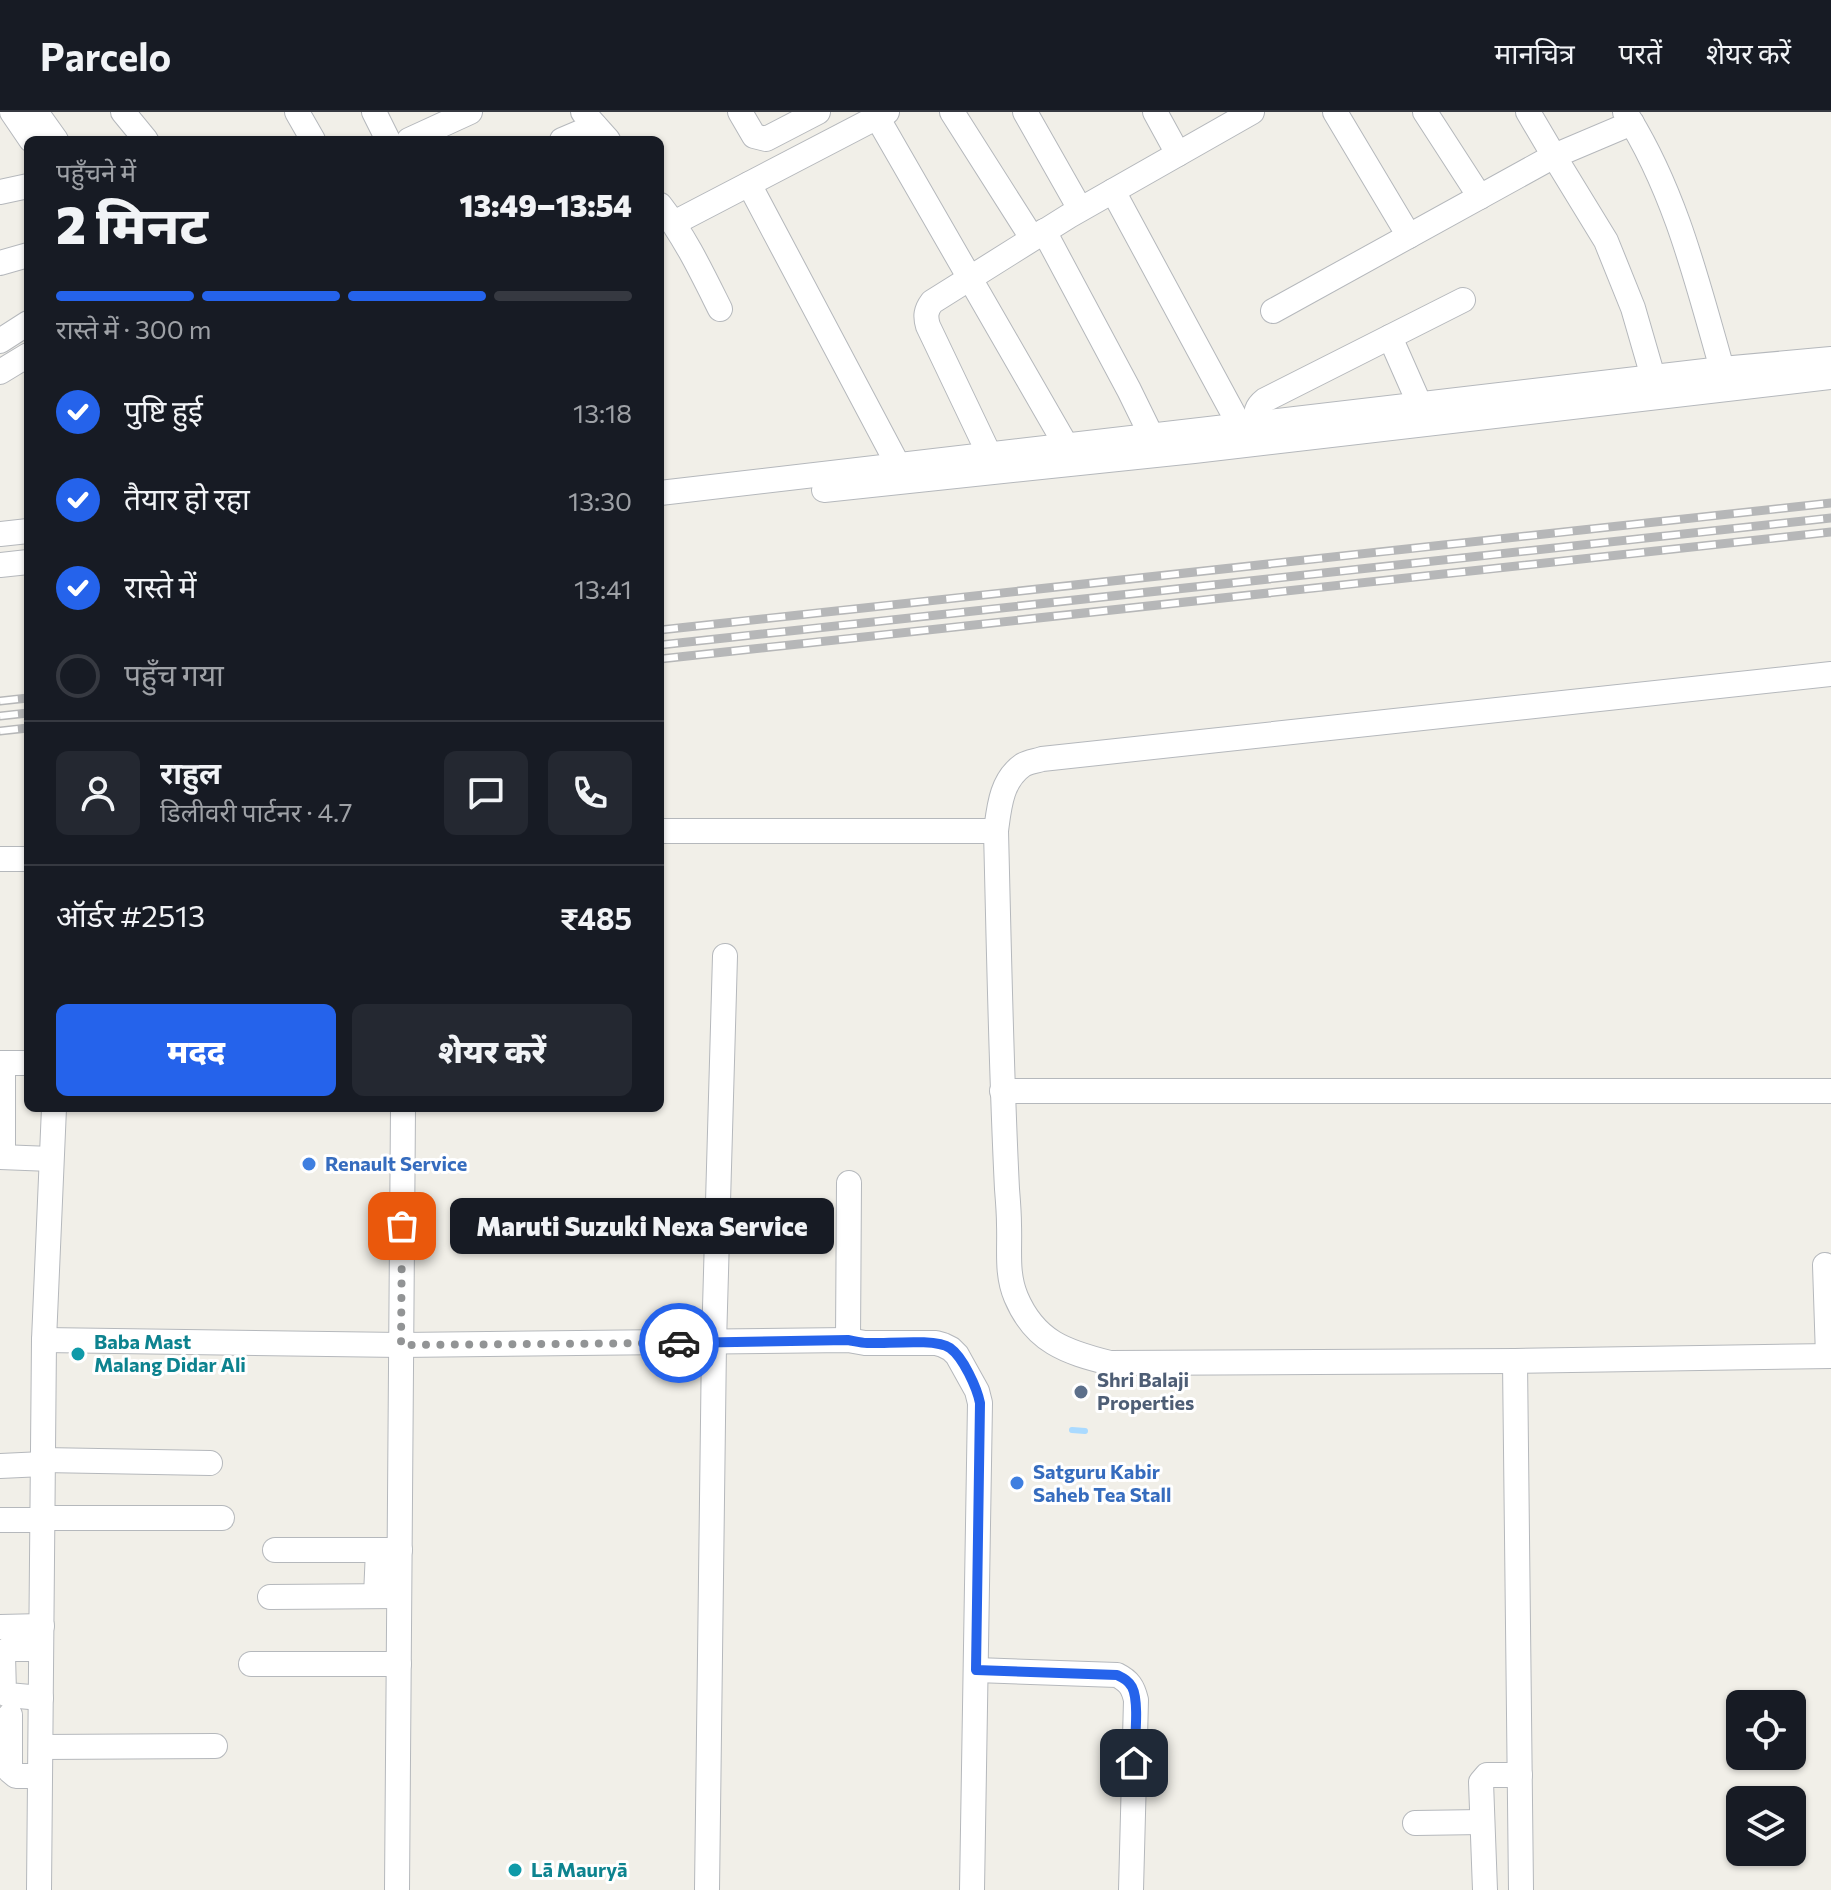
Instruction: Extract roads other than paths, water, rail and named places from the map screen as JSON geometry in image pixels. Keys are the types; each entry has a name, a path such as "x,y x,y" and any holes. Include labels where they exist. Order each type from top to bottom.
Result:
{"street":[{"path":"12,112 28,136"},
{"path":"36,112 53,136"},
{"path":"123,112 143,136"},
{"path":"297,112 311,136"},
{"path":"374,112 386,136"},
{"path":"418,128 470,112"},
{"path":"740,112 754,136 766,139 818,112"},
{"path":"952,112 1038,234 1129,390 1152,437"},
{"path":"1025,112 1080,209"},
{"path":"1155,112 1178,154"},
{"path":"990,456 926,319 932,302 1080,209 1252,112"},
{"path":"1335,112 1409,236"},
{"path":"1425,112 1480,197"},
{"path":"1528,112 1606,241 1633,308 1653,377"},
{"path":"720,309 667,214 749,184 882,114 969,277 1067,447"},
{"path":"1273,311 1628,118 1656,169 1689,251 1722,369"},
{"path":"571,136 595,126"},
{"path":"749,184 898,465"},
{"path":"0,192 24,187"},
{"path":"1113,191 1248,425"},
{"path":"0,263 24,256"},
{"path":"1248,425 1265,400 1463,300"},
{"path":"0,341 24,326"},
{"path":"1390,337 1420,405"},
{"path":"0,372 24,357"},
{"path":"664,493 1722,369 1831,359"},
{"path":"664,508 1194,451 1831,377"},
{"path":"0,534 24,531"},
{"path":"0,565 24,562"},
{"path":"1825,1265 1829,1356 1110,1363 1074,1354 1045,1339 1026,1316 1015,1296 1008,1264 996,831 1000,798 1009,779 1024,764 1042,759 1831,674"},
{"path":"664,831 996,831"},
{"path":"0,859 24,859"},
{"path":"707,1890 714,1343 725,956"},
{"path":"24,1063 2,1063 1,1157 51,1159"},
{"path":"1002,1091 1831,1091"},
{"path":"39,1890 44,1340 54,1112"},
{"path":"397,1890 399,1664 391,1601 389,1550 401,1345 403,1112"},
{"path":"848,1340 849,1183"},
{"path":"44,1340 401,1345 848,1340 865,1343 936,1343 951,1349 977,1391 980,1403 972,1890"},
{"path":"1515,1361 1521,1890"},
{"path":"0,1466 43,1462 210,1463"},
{"path":"5,1530 42,1519 222,1518"},
{"path":"275,1550 389,1550"},
{"path":"270,1597 391,1601"},
{"path":"306,1613 391,1601"},
{"path":"0,1627 42,1638"},
{"path":"41,1698 4,1693 3,1655 8,1649 42,1638"},
{"path":"251,1664 399,1664"},
{"path":"976,1670 1117,1675 1127,1680 1133,1688 1136,1700 1131,1890"},
{"path":"10,1715 10,1771 16,1776 40,1776"},
{"path":"41,1747 215,1746"},
{"path":"1485,1890 1481,1782 1484,1776 1520,1775"},
{"path":"1415,1823 1482,1822"}],"waterway":[{"path":"1072,1430 1085,1431"}],"railway":[{"path":"664,630 1831,503"},
{"path":"664,645 1831,518"},
{"path":"664,659 1831,532"},
{"path":"0,701 24,698"},
{"path":"0,716 24,713"},
{"path":"0,731 24,728"}],"place":[{"name":"Renault Service","path":"309,1164"},
{"name":"Maruti Suzuki Nexa Service","path":"402,1226"},
{"name":"Baba Mast Malang Didar Ali","path":"78,1354"},
{"name":"Shri Balaji Properties","path":"1081,1392"},
{"name":"Satguru Kabir Saheb Tea Stall","path":"1017,1483"},
{"name":"Lā Mauryā","path":"515,1870"}]}
